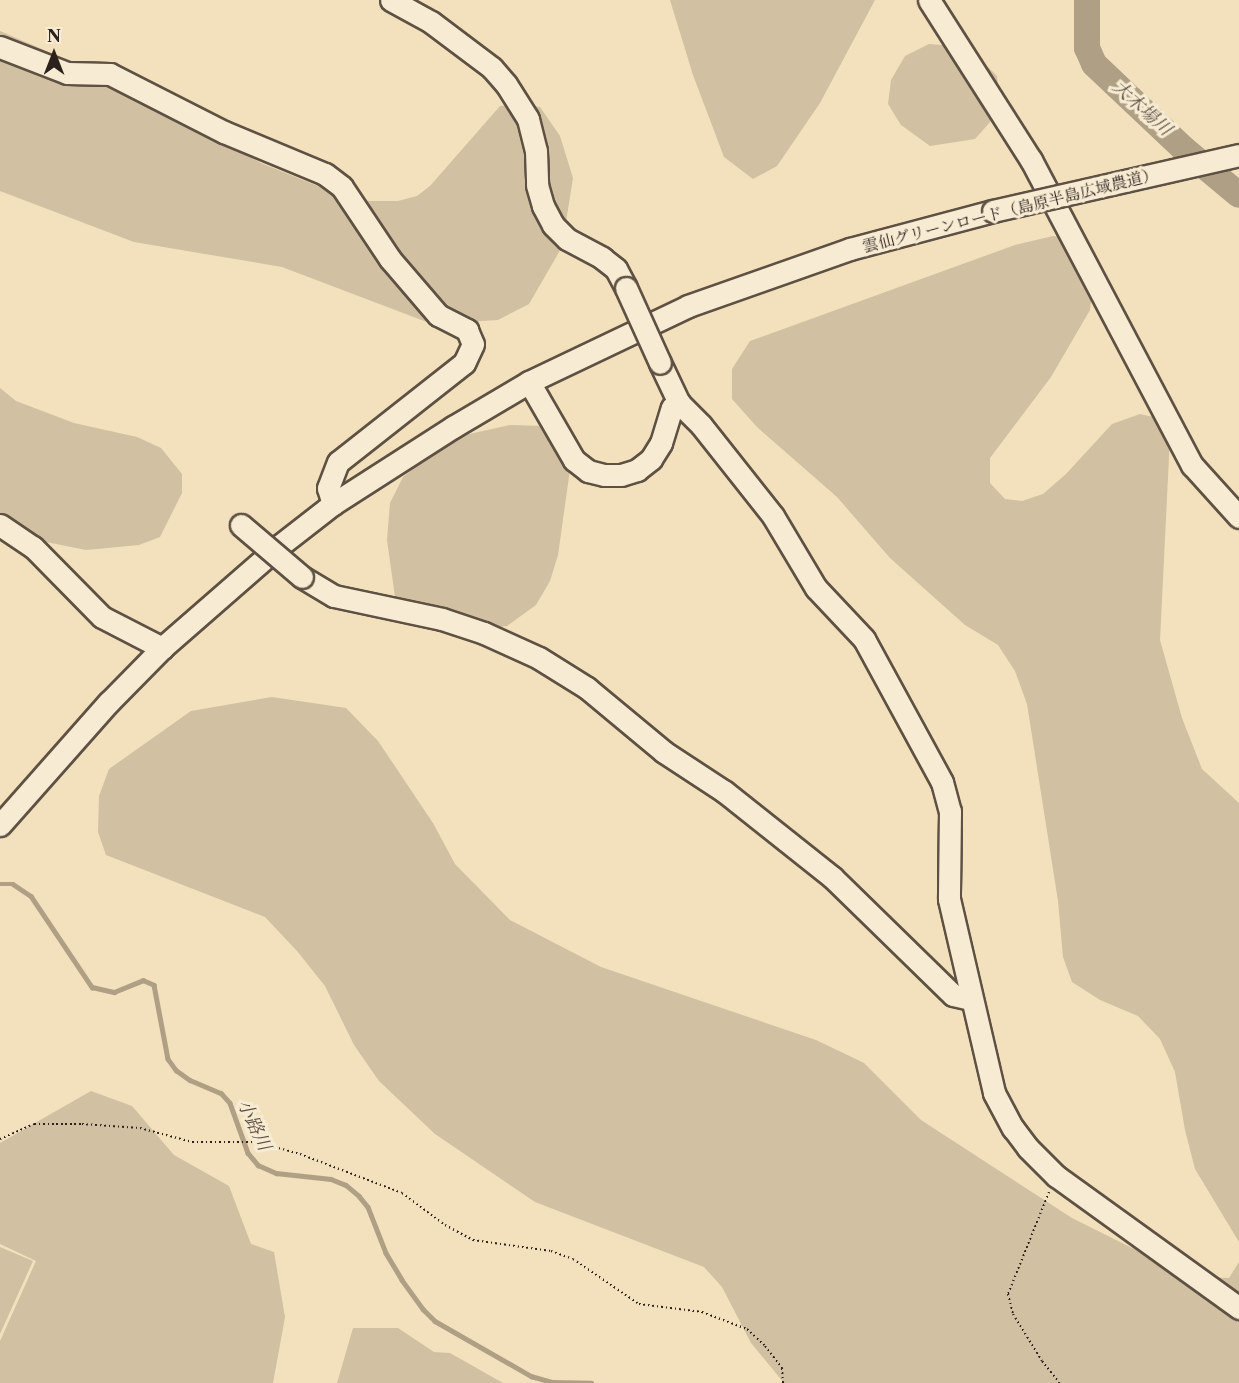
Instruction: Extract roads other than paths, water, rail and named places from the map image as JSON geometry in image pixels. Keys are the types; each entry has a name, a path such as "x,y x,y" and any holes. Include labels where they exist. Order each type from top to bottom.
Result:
{"street":[{"path":"391,0 430,21 492,68 506,84 528,119 536,151 537,185 543,207 554,225 567,239 602,258 615,269 679,403 701,425 773,516 816,588 864,639 942,782 950,811 949,899 994,1093 1028,1148 1056,1176 1239,1308"},
{"path":"929,0 1030,160 1192,465 1239,517"},
{"path":"0,47 67,74 110,74 225,132 325,174 342,187 390,259 438,315 466,330 473,345 464,363 338,462 328,488 333,504"},
{"name":"雲仙グリーンロード（島原半島広域農道）","path":"0,825 109,702 162,648 279,546 333,504 453,427 529,382 688,306 850,249 993,211 1239,155"},
{"path":"529,382 574,459 588,471 604,475 621,475 637,470 651,459 661,443 672,408 679,403"},
{"path":"0,525 33,547 102,617 162,648"},
{"path":"241,525 302,577 334,596 442,619 484,633 539,658 587,688 664,752 725,792 832,877 953,995 972,999"}],"waterway":[{"name":"大木場川","path":"1087,0 1087,48 1094,64 1185,150 1239,195"},
{"name":"小路川","path":"0,884 13,884 31,896 92,987 114,992 143,980 154,985 168,1059 176,1070 190,1080 221,1093 230,1103 248,1153 258,1165 276,1173 331,1179 346,1185 359,1196 368,1207 386,1253 402,1280 423,1309 435,1321 531,1376 552,1382 591,1383"}]}
